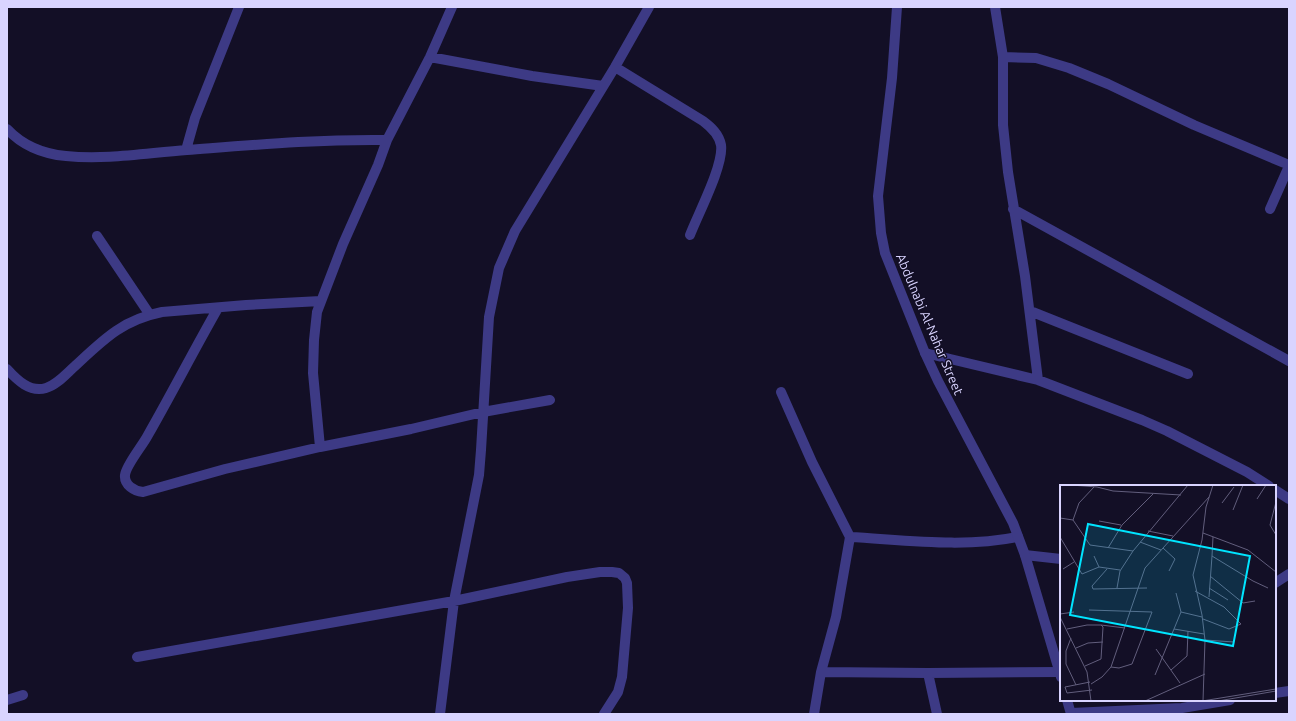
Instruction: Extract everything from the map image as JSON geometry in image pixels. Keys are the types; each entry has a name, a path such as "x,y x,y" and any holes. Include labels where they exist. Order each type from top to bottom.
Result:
{"street":[{"path":"186,150 200,105 238,7"},
{"path":"320,447 314,390 313,357 315,324 321,302 343,244 378,165 387,140 430,57 452,7"},
{"path":"440,714 454,601 479,475 489,317 499,268 515,230 615,67 649,7"},
{"name":"Abdulnabi Al-Nahar Street","path":"897,7 892,78 878,196 879,217 885,253 925,353 938,381 1013,523 1025,554 1060,675"},
{"path":"995,7 1003,57 1003,125 1008,172 1030,311 1038,380"},
{"path":"430,57 532,76 603,86"},
{"path":"1003,57 1036,58 1069,68 1108,84 1194,125 1289,165 1270,209"},
{"path":"615,67 703,121 714,130 718,137 721,145 721,156 690,235"},
{"path":"7,129 14,137 30,147 65,156 104,158 186,150 338,141 387,140"},
{"path":"1013,209 1289,361"},
{"path":"97,236 150,315"},
{"path":"7,369 18,381 32,388 46,388 58,380 111,334 134,320 162,312 321,302"},
{"path":"218,308 148,436 127,468 125,475 126,482 130,488 136,491 143,492 224,469 320,447 411,429 484,412 550,400"},
{"path":"1030,311 1188,374"},
{"path":"925,353 1038,380 1142,420 1167,431 1247,472 1267,485"},
{"path":"781,392 812,462 850,537 836,617 822,672 814,714"},
{"path":"1276,491 1289,499"},
{"path":"850,537 953,542 1000,541 1018,537"},
{"path":"1025,554 1060,559"},
{"path":"137,657 454,601 573,576 600,572 619,573 625,578 628,591 622,677 618,692 604,714"},
{"path":"1276,581 1289,574"},
{"path":"822,672 1060,675"},
{"path":"928,674 937,714"},
{"path":"1276,693 1289,690"},
{"path":"7,700 23,695"},
{"path":"1067,701 1071,714 1182,708 1224,701"}]}
